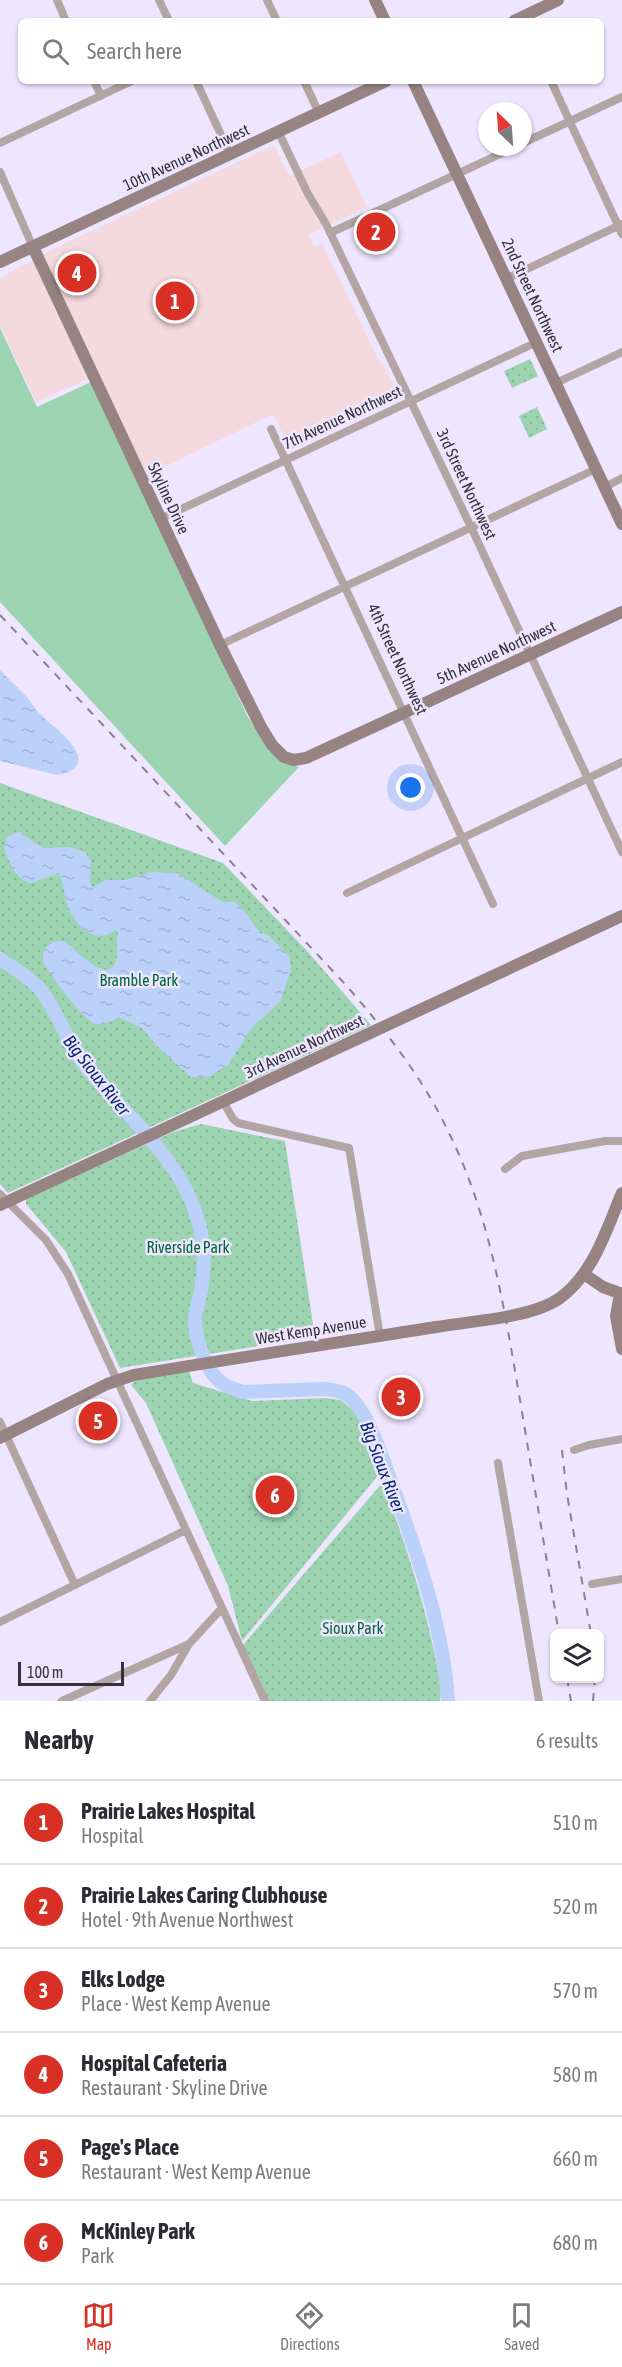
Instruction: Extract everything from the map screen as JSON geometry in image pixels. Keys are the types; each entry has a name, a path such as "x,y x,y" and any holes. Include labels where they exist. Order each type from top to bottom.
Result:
{"street":[{"path":"57,0 65,18"},
{"path":"159,0 168,18"},
{"path":"267,0 276,18"},
{"path":"375,0 384,18"},
{"path":"521,18 537,5 558,0"},
{"path":"95,84 101,96"},
{"path":"0,143 126,84"},
{"path":"197,84 230,154"},
{"path":"305,84 319,112"},
{"name":"10th Avenue Northwest","path":"0,262 380,84"},
{"name":"2nd Street Northwest","path":"414,84 622,524"},
{"path":"506,279 621,228 552,84"},
{"path":"532,139 622,97"},
{"name":"3rd Street Northwest","path":"278,131 411,401 622,852"},
{"path":"330,233 496,156"},
{"path":"0,172 33,247"},
{"name":"Skyline Drive","path":"33,247 220,645 261,727 272,745 284,758"},
{"name":"7th Avenue Northwest","path":"160,519 537,342"},
{"path":"556,383 622,352"},
{"name":"4th Street Northwest","path":"271,429 494,904"},
{"path":"220,645 596,469"},
{"path":"605,487 622,478"},
{"name":"5th Avenue Northwest","path":"284,758 294,760 306,758 622,612"},
{"path":"347,893 622,762"},
{"name":"3rd Avenue Northwest","path":"3,1200 131,1144 622,916"},
{"path":"223,1101 233,1119 238,1123 349,1148 380,1336"},
{"path":"505,1169 522,1156 605,1141 622,1141"},
{"path":"622,1193 584,1274 603,1287 621,1294 616,1316 622,1349"},
{"path":"3,1200 46,1240 63,1265 265,1701"},
{"name":"West Kemp Avenue","path":"3,1436 117,1380 535,1310 558,1300 584,1274"},
{"path":"0,1422 3,1436 75,1585"},
{"path":"574,1450 622,1439"},
{"path":"498,1463 539,1701"},
{"path":"0,1622 186,1530"},
{"path":"592,1584 622,1579"},
{"path":"150,1701 171,1675 189,1644 222,1608"},
{"path":"62,1701 189,1644"}],"shaded area":[{"path":"274,145 290,176 341,152 367,207 309,235 314,246 322,243 380,363 383,364 400,396 290,449 273,414 148,475 97,375 36,402 0,325 0,278 49,251"}],"green space":[{"path":"0,328 37,407 91,382 248,717 274,755 299,767 225,846 0,602"},
{"path":"530,359 538,376 512,388 504,371"},
{"path":"537,407 547,429 529,438 519,416"},
{"name":"Bramble Park","path":"0,783 223,863 308,952 371,1025 8,1193 0,1184"},
{"name":"Riverside Park","path":"201,1124 285,1141 315,1337 120,1368 66,1252 26,1204 26,1199 173,1132"},
{"path":"189,1371 193,1383 252,1401 325,1398 341,1400 361,1417 380,1473 242,1641 228,1586 146,1403 131,1385 137,1379"},
{"name":"Sioux Park","path":"383,1482 424,1608 439,1676 440,1701 268,1701 242,1646"}],"water":[{"path":"0,670 41,715 72,744 78,761 72,770 57,775 0,761"},
{"path":"19,832 43,848 69,847 85,852 91,861 90,883 93,887 106,880 126,880 152,872 177,873 223,902 235,902 260,933 266,934 288,955 291,970 281,1000 250,1030 228,1065 208,1077 191,1077 155,1044 143,1029 119,1017 103,1024 97,1024 76,1008 44,964 45,950 55,942 64,941 91,963 106,970 112,968 116,961 118,933 116,929 102,936 95,935 77,923 69,909 59,873 31,883 17,874 10,864 4,847 8,836"}],"waterway":[{"name":"Big Sioux River","path":"0,959 40,989 83,1063 153,1142 183,1184 194,1207 203,1248 204,1264 195,1326 202,1354 216,1378 227,1386 243,1392 324,1389 340,1392 353,1400 365,1417 400,1505 427,1588 441,1645 448,1701"}],"railway":[{"path":"0,615 345,984 401,1053 437,1109 462,1161 494,1261 514,1365 558,1629"},
{"path":"562,1450 567,1494 590,1629"},
{"path":"568,1683 571,1701"},
{"path":"593,1701 595,1683"}],"place":[{"name":"Prairie Lakes Caring Clubhouse","path":"376,232"},
{"name":"Hospital Cafeteria","path":"77,273"},
{"name":"Prairie Lakes Hospital","path":"175,301"},
{"name":"Elks Lodge","path":"401,1397"},
{"name":"Page's Place","path":"98,1421"},
{"name":"McKinley Park","path":"275,1495"}]}
